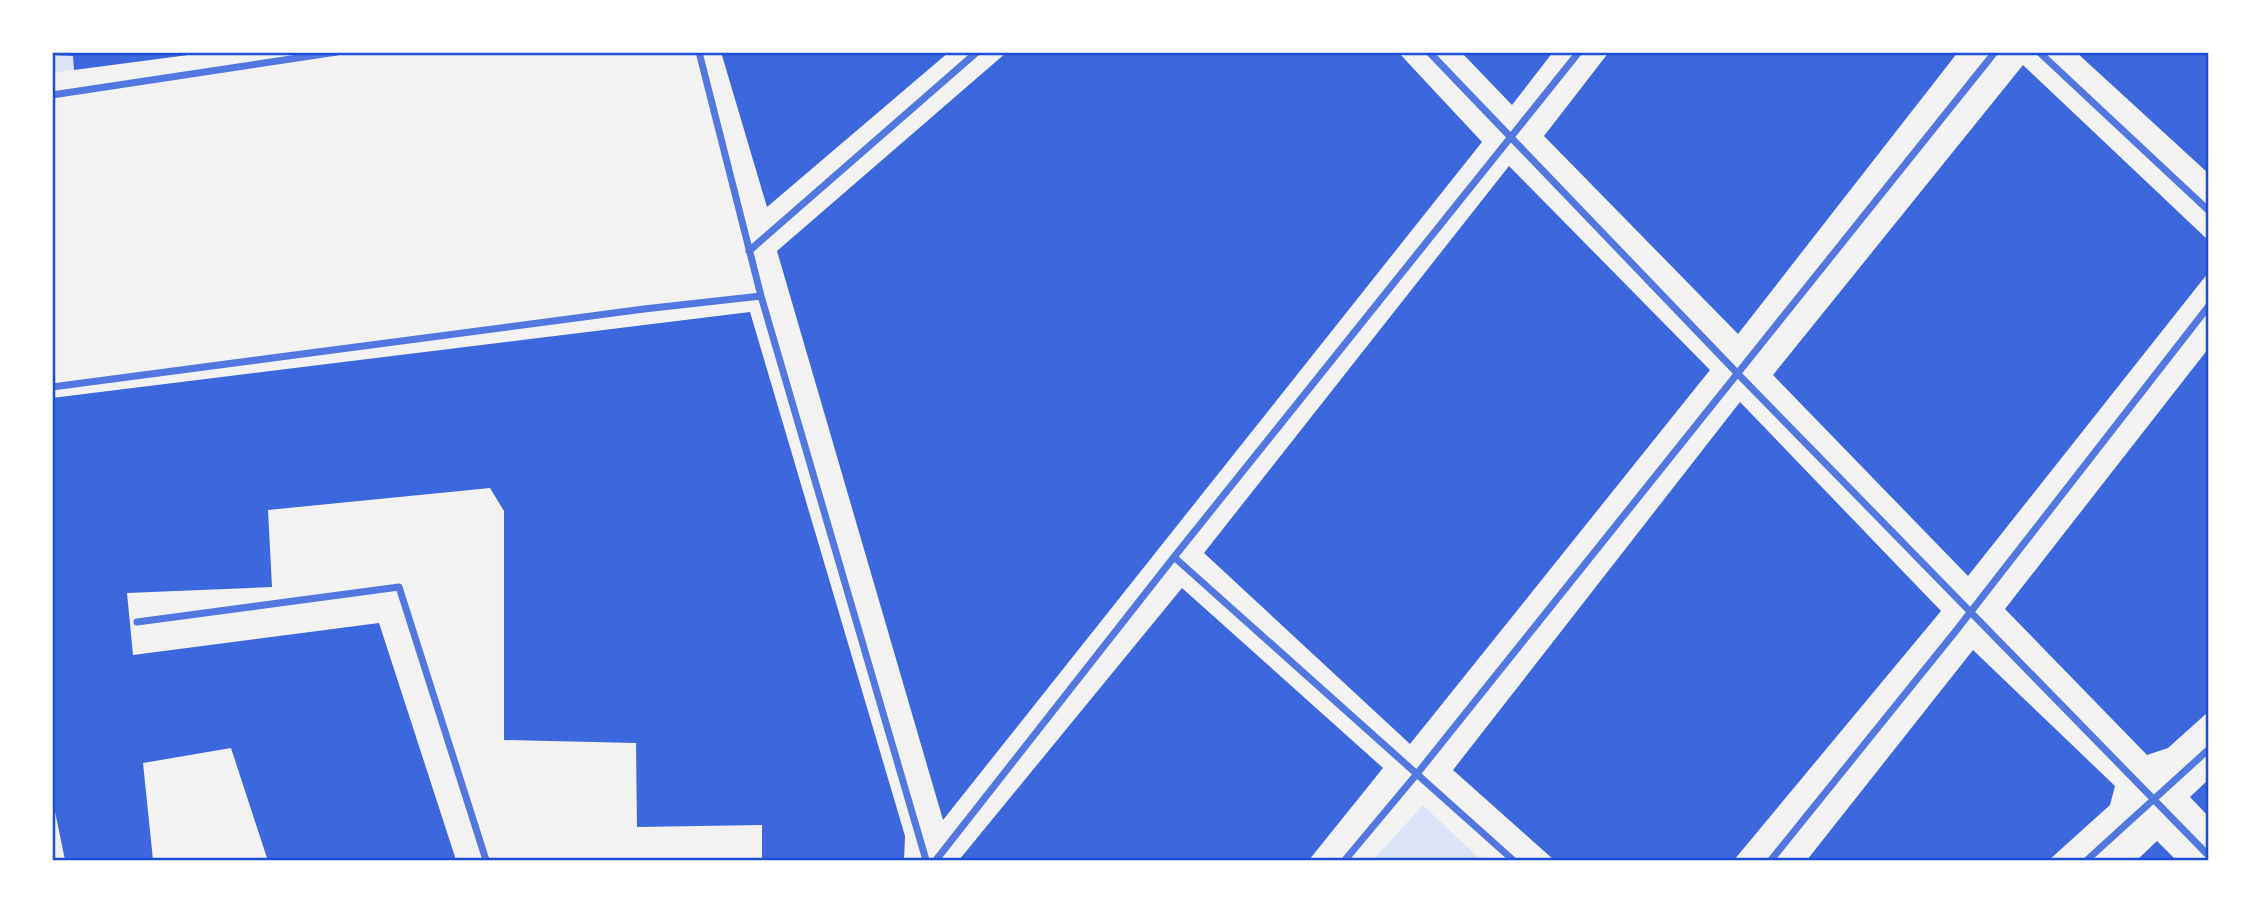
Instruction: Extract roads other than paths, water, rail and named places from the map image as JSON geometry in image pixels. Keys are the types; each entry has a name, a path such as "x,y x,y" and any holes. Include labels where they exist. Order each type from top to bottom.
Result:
{"street":[{"path":"284,52 286,61"},
{"path":"52,95 337,52"},
{"path":"699,52 761,296 926,860"},
{"path":"749,251 977,52"},
{"path":"1429,52 1738,374 2208,855"},
{"path":"936,860 1174,556 1579,52"},
{"path":"1345,860 1995,52"},
{"path":"2039,52 2208,210"},
{"path":"52,387 761,296"},
{"path":"1771,860 1971,612 2208,306"},
{"path":"1174,556 1514,860"},
{"path":"138,622 399,587 486,860"},
{"path":"2087,860 2208,750"}]}
